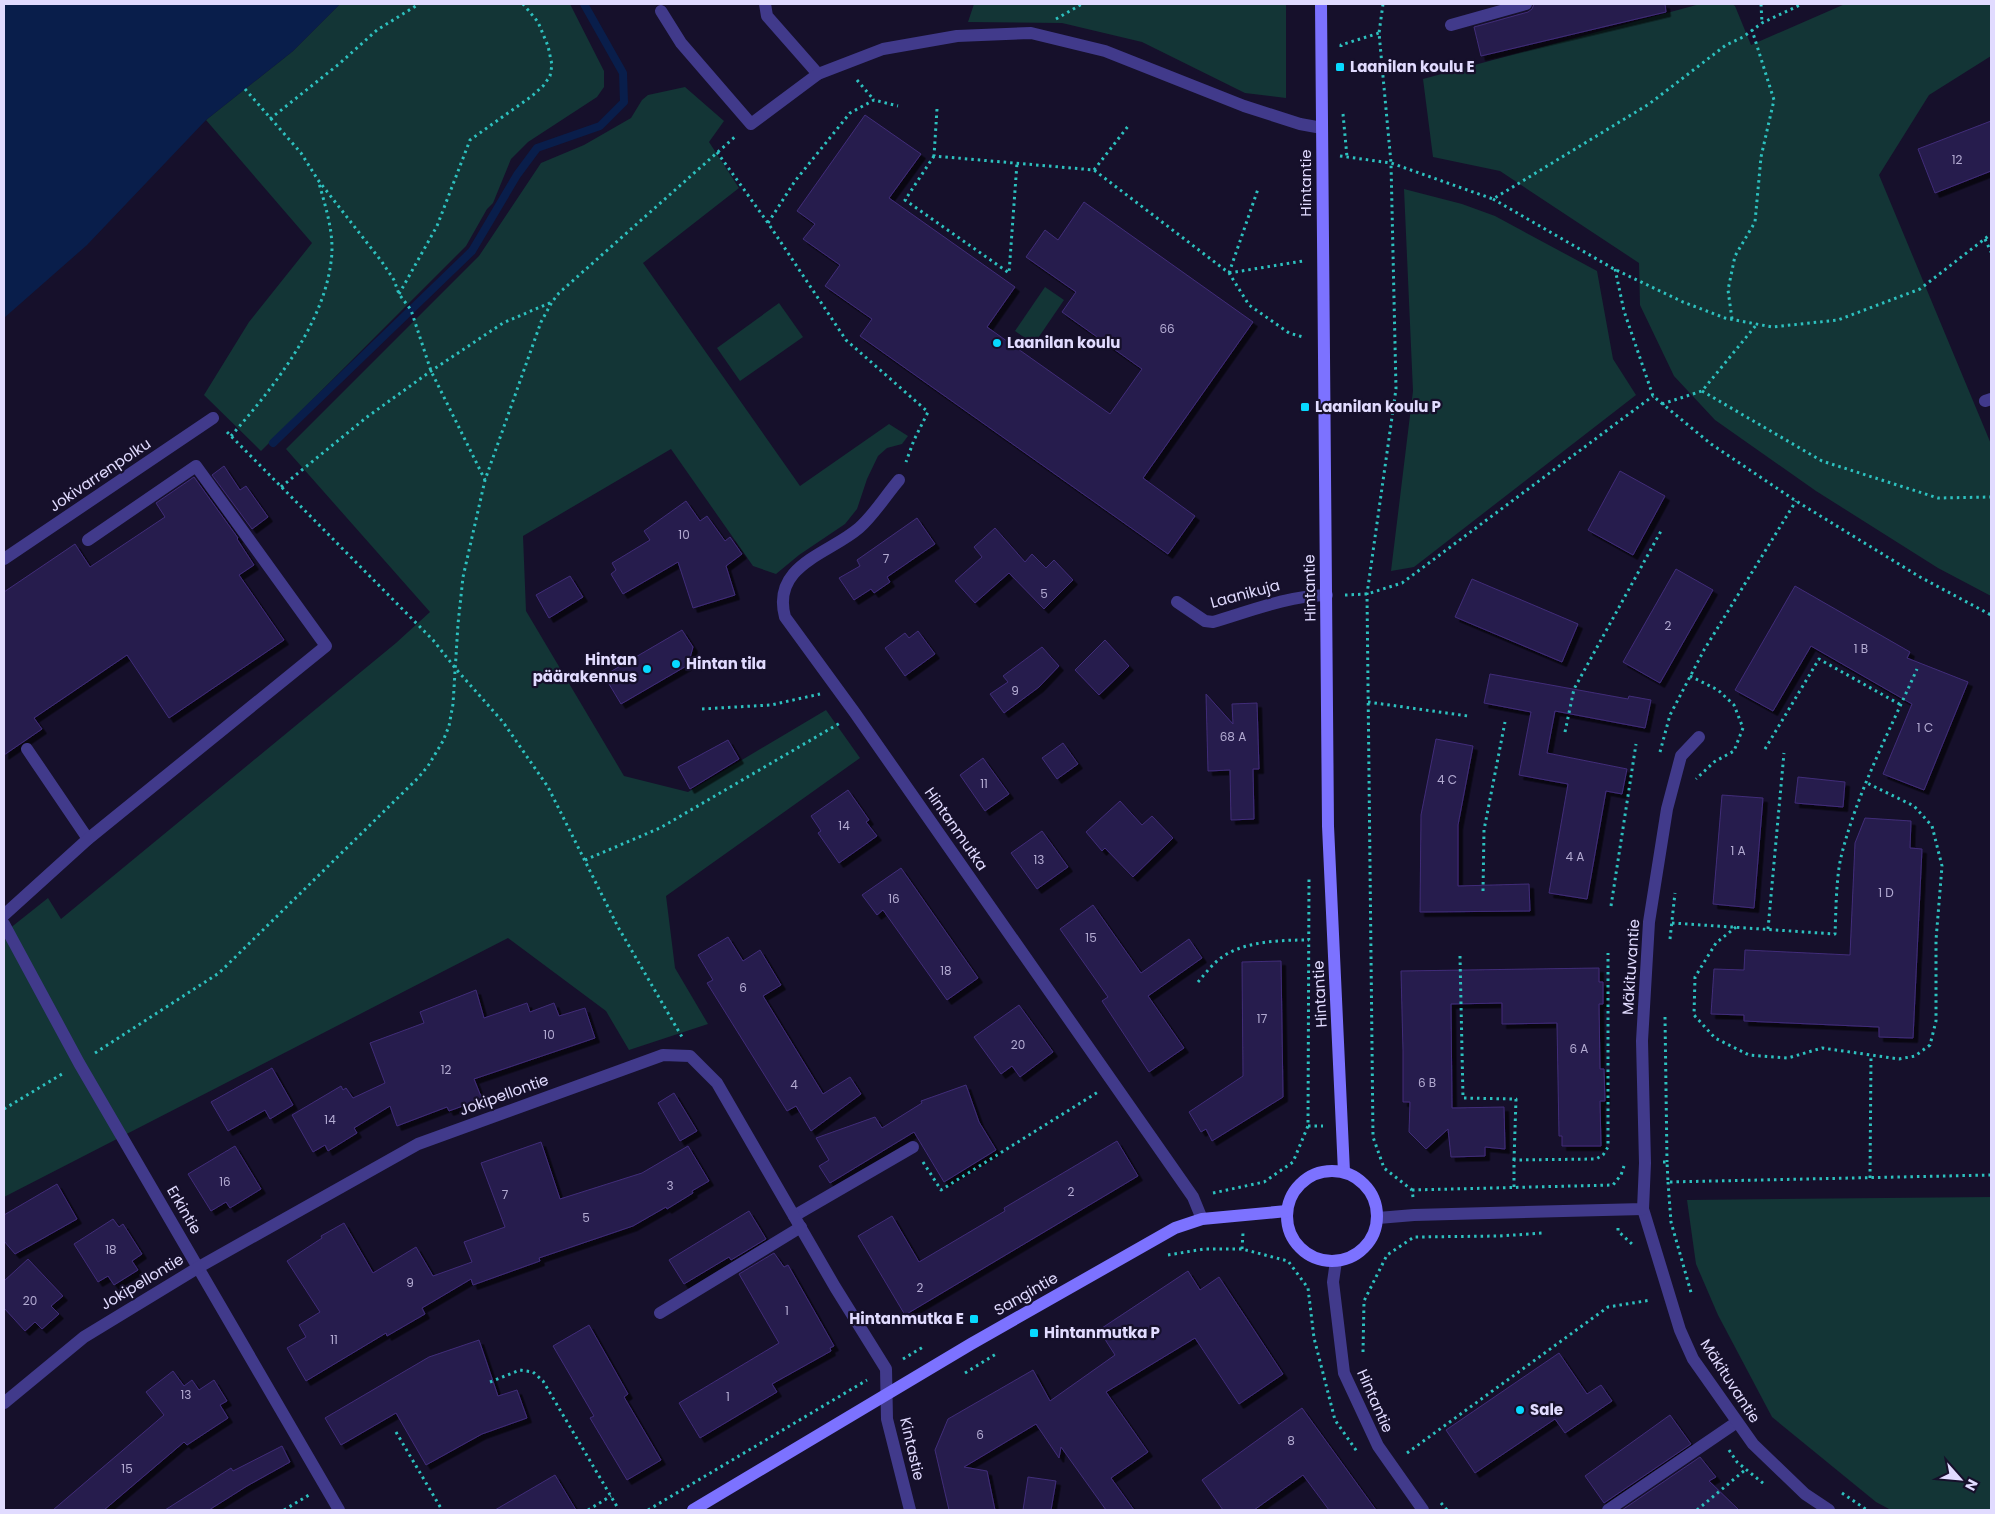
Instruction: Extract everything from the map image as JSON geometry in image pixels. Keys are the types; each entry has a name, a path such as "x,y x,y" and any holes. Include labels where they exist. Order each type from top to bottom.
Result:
{"street":[{"path":"765,4 767,16 818,74"},
{"name":"Hintantie","path":"1321,4 1328,826 1344,1172"},
{"path":"1451,25 1526,4"},
{"path":"661,11 681,43 751,124 818,74 883,49 957,36 1031,33 1106,50 1244,106 1300,124 1322,128"},
{"name":"Jokivarrenpolku","path":"4,559 213,418"},
{"path":"4,915 88,839 326,646 196,466 88,540"},
{"name":"Hintanmutka","path":"899,480 860,528 797,569 788,579 782,599 785,617 855,713 1193,1197 1202,1219"},
{"name":"Laanikuja","path":"1177,602 1205,621 1213,622 1292,598 1327,595"},
{"name":"Mäkituvantie","path":"1699,737 1681,756 1667,809 1649,922 1642,1041 1645,1163 1644,1210 1680,1330 1693,1359 1753,1444 1798,1488 1829,1510"},
{"path":"27,749 88,839"},
{"name":"Erkintie","path":"4,924 79,1063 339,1510"},
{"name":"Jokipellontie","path":"4,1403 84,1337 198,1267 418,1144 663,1055 690,1056"},
{"path":"690,1056 718,1083 886,1369 887,1395"},
{"path":"660,1313 913,1147"},
{"path":"1328,1171 1344,1172 1358,1178 1369,1189 1376,1202 1378,1218 1373,1236 1364,1248 1351,1257 1336,1261 1314,1258 1294,1241 1288,1227 1287,1211 1294,1191 1305,1180 1313,1175 1328,1171"},
{"path":"1378,1218 1414,1214 1644,1210"},
{"name":"Sangintie","path":"693,1510 1175,1228 1202,1219 1287,1211"},
{"name":"Hintantie","path":"1336,1261 1333,1282 1344,1373 1378,1446 1423,1510"},
{"name":"Kintastie","path":"887,1395 887,1419 910,1510"},
{"path":"1608,1510 1737,1422"}],"path":[{"path":"270,119 339,64 377,30 419,4"},
{"path":"399,294 437,226 470,140 532,96 544,85 550,76 552,65 548,46 538,22 523,4"},
{"path":"1383,4 1379,33 1391,163 1396,389 1367,594 1373,1137 1384,1168 1412,1190 1613,1185 1621,1175 1626,1162 1667,1162"},
{"path":"1761,4 1762,23"},
{"path":"1493,200 1649,104 1726,45 1743,37 1762,23 1802,4"},
{"path":"1732,319 1728,290 1735,256 1755,222 1760,157 1774,100 1752,30"},
{"path":"1341,53 1341,45 1379,33"},
{"path":"843,64 874,100 898,106"},
{"path":"245,89 301,154 318,180 394,280 399,294 411,310 431,371 485,480"},
{"path":"768,223 795,181 850,113 874,100"},
{"path":"937,109 934,156 905,200 1009,273 1016,163"},
{"path":"1343,112 1347,157"},
{"path":"4,1109 219,973 418,778 436,753 446,734 453,704 463,577 485,480 538,331 552,302 716,152 751,124"},
{"path":"1094,170 1129,125"},
{"path":"716,152 768,223 846,340 928,412 914,440 899,480"},
{"path":"1322,152 1391,163 1493,200 1614,269 1683,302 1732,319 1772,327 1838,320 1920,290 1991,234"},
{"path":"934,156 1094,170 1228,273 1249,305 1288,333 1303,337"},
{"path":"231,436 270,391 311,325 323,298 332,262 330,226 318,180"},
{"path":"1228,273 1258,189"},
{"path":"1985,239 1991,252"},
{"path":"1302,251 1303,270"},
{"path":"1228,273 1303,261"},
{"path":"1614,269 1624,312 1653,396 1711,444 1796,501 1920,577 1991,615"},
{"path":"281,487 367,416 431,371 504,323 552,302"},
{"path":"1662,404 1702,390 1757,324"},
{"path":"1303,327 1303,346"},
{"path":"1702,390 1822,461 1938,498 1991,497"},
{"path":"1327,595 1367,594 1402,583 1653,396"},
{"path":"213,418 433,640 503,722 528,755 548,787 618,927 679,1028 690,1056"},
{"path":"1565,732 1574,689 1662,530"},
{"path":"1765,749 1819,659 1901,705"},
{"path":"1672,924 1835,934 1840,859 1866,783 1917,669"},
{"path":"1690,676 1718,690 1734,705 1743,728 1734,751 1695,779 1693,788"},
{"path":"702,709 771,705 822,694 836,688"},
{"path":"1368,702 1468,716"},
{"path":"585,860 660,828 855,713"},
{"path":"1483,891 1484,830 1504,722"},
{"path":"1611,906 1636,744"},
{"path":"1768,929 1784,752"},
{"path":"1736,927 1716,943 1695,977 1694,1015 1715,1038 1749,1055 1788,1058 1822,1048 1899,1059 1915,1056 1930,1045 1936,1021 1936,940 1942,866 1932,826 1914,806 1866,783"},
{"path":"1193,1197 1264,1182 1293,1162 1308,1126 1309,873"},
{"path":"1669,942 1676,887"},
{"path":"1198,982 1218,960 1244,948 1274,942 1309,940"},
{"path":"1514,1160 1596,1159 1603,1155 1608,1147 1608,953"},
{"path":"1460,956 1463,1098 1516,1099 1514,1187"},
{"path":"1665,1010 1667,1162 1671,1222 1692,1296"},
{"path":"1870,1178 1871,1056"},
{"path":"913,1147 941,1190 1113,1083"},
{"path":"1668,1182 1991,1175"},
{"path":"1412,1190 1414,1237"},
{"path":"1608,1231 1618,1231"},
{"path":"1362,1360 1364,1301 1387,1255 1414,1237 1500,1236 1550,1233"},
{"path":"1167,1256 1204,1249 1242,1249 1288,1260"},
{"path":"1410,1462 1404,1455 1608,1307 1650,1300"},
{"path":"648,1510 928,1344"},
{"path":"959,1376 1000,1352"},
{"path":"490,1382 520,1370 533,1372 542,1381 619,1510"},
{"path":"396,1432 442,1510"},
{"path":"1698,1510 1745,1470"},
{"path":"284,1510 324,1486"},
{"path":"1836,1489 1867,1510"},
{"path":"588,1510 611,1496"},
{"path":"1436,1496 1447,1510"}],"green space":[{"path":"340,4 570,4 604,71 604,87 597,97 528,142 511,159 493,203 487,209 466,246 261,451 204,395 249,322 312,243 206,120 293,51"},
{"path":"974,4 1286,4 1286,98 1245,93 1142,42 1062,23 968,22"},
{"path":"1700,4 1732,4 1735,6 1751,45 1845,4 1991,4 1991,56 1929,95 1879,175 1991,444 1991,596 1938,568 1816,491 1715,420 1674,376 1640,305 1639,263 1500,171 1433,157 1423,79"},
{"path":"685,87 724,121 709,142 739,188 643,263 800,486 889,424 908,436 902,444 887,448 878,456 867,479 857,509 845,524 799,555 776,574 753,566 671,449 523,536 526,611 624,776 688,792 826,710 860,758 666,896 675,968 708,1024 629,1050 606,1011 508,938 4,1197 4,933 48,898 61,919 396,643 430,612 286,449 479,256 541,163 584,145 631,118 642,100 648,95"},
{"path":"1404,189 1462,204 1495,216 1597,271 1613,359 1636,395 1414,567 1391,571 1413,391"},
{"path":"1045,287 1064,300 1034,344 1015,331"},
{"path":"779,303 803,337 740,381 717,348"},
{"path":"1991,1197 1991,1510 1891,1510 1876,1502 1772,1417 1718,1315 1696,1264 1687,1200"}],"water":[{"path":"4,4 340,4 293,51 206,120 87,245 4,318"}],"building":[{"path":"1534,4 1665,4 1666,12 1481,56 1474,27 1528,12"},
{"path":"865,115 921,154 889,198 1015,287 987,327 1110,414 1142,369 1062,312 1076,292 1026,257 1045,230 1058,240 1084,202 1253,322 1143,478 1195,516 1168,554 860,336 872,319 825,286 840,265 803,239 815,224 797,211"},
{"path":"1991,121 1991,171 1935,193 1918,149"},
{"path":"224,466 240,490 246,486 268,517 252,529 212,475"},
{"path":"1620,471 1665,496 1633,555 1588,530"},
{"path":"194,477 238,538 254,565 239,575 284,640 169,718 127,655 34,718 42,729 4,755 4,592 75,544 90,567 165,517 156,503"},
{"path":"686,501 700,521 707,516 725,541 730,537 742,554 726,566 735,595 693,608 678,562 623,594 611,574 616,570 612,563 650,540 644,531"},
{"path":"917,518 935,544 887,577 890,582 874,593 871,589 854,600 839,578 860,566 857,560"},
{"path":"995,528 1025,562 1032,554 1046,568 1054,560 1073,580 1044,609 1009,573 975,603 955,581 982,557 974,547"},
{"path":"1676,569 1713,590 1660,683 1623,662"},
{"path":"570,576 583,597 549,618 536,595"},
{"path":"1472,579 1578,624 1562,662 1455,617"},
{"path":"1795,586 1910,652 1907,658 1968,682 1924,790 1883,774 1912,704 1811,646 1773,711 1735,690"},
{"name":"Hintan päärakennus","path":"682,630 693,647 688,665 621,704 609,684 615,681 610,672"},
{"path":"918,631 935,654 905,676 885,648 905,633 909,638"},
{"path":"1105,640 1129,666 1099,695 1075,670"},
{"path":"1042,647 1059,666 1039,687 1004,713 990,694 1008,682 1003,676"},
{"path":"1490,674 1628,699 1629,696 1651,700 1645,728 1555,711 1547,753 1627,769 1622,794 1606,791 1587,899 1549,893 1568,784 1519,775 1531,712 1484,703"},
{"path":"1206,694 1233,724 1232,704 1257,703 1259,769 1253,769 1254,819 1231,820 1230,770 1208,771"},
{"path":"1436,739 1473,746 1458,825 1458,886 1529,884 1530,911 1420,912 1421,815"},
{"path":"728,740 739,759 690,789 678,767"},
{"path":"1063,743 1078,764 1057,779 1042,758"},
{"path":"983,758 1009,794 985,811 960,775"},
{"path":"1798,777 1845,782 1843,807 1795,803"},
{"path":"848,790 869,820 866,822 877,836 839,863 818,833 821,831 811,816"},
{"path":"1722,795 1763,798 1754,908 1713,904"},
{"path":"1120,801 1142,825 1152,816 1173,838 1133,877 1105,848 1102,851 1086,832"},
{"path":"1865,818 1911,821 1910,848 1922,849 1913,1038 1879,1037 1879,1027 1744,1021 1744,1015 1711,1014 1714,969 1744,970 1745,950 1850,955 1855,843"},
{"path":"1042,831 1068,867 1037,889 1011,853"},
{"path":"901,868 978,978 947,1000 883,910 877,915 862,895"},
{"path":"1093,905 1141,973 1189,939 1202,958 1148,996 1184,1048 1149,1072 1102,1001 1108,997 1060,929"},
{"path":"728,937 743,961 760,950 781,985 763,996 823,1094 850,1077 861,1094 811,1131 796,1106 787,1111 707,983 713,980 698,955"},
{"path":"1281,961 1283,1097 1212,1141 1206,1129 1201,1132 1189,1112 1243,1076 1242,962"},
{"path":"1599,968 1599,982 1603,982 1603,1004 1599,1004 1600,1069 1604,1069 1605,1101 1600,1101 1601,1146 1562,1146 1562,1136 1559,1136 1557,1023 1502,1024 1502,1003 1451,1004 1452,1108 1504,1107 1505,1149 1485,1147 1485,1156 1451,1157 1448,1129 1426,1149 1409,1132 1410,1102 1403,1102 1401,971"},
{"path":"476,990 484,1018 527,1003 530,1012 554,1003 559,1016 585,1008 595,1038 474,1079 482,1099 449,1111 447,1107 397,1126 390,1106 354,1128 357,1133 328,1151 325,1145 313,1152 292,1115 341,1086 343,1090 346,1088 353,1098 385,1083 370,1043 424,1023 420,1012"},
{"path":"1019,1005 1053,1052 1020,1077 1012,1066 1001,1074 974,1037"},
{"path":"272,1068 293,1105 270,1119 265,1110 228,1131 211,1102"},
{"path":"966,1085 979,1122 996,1150 944,1182 914,1132 830,1183 819,1166 829,1160 816,1138 875,1117 882,1128 922,1103 921,1101"},
{"path":"674,1093 697,1131 680,1141 658,1103"},
{"path":"1117,1141 1138,1176 905,1315 858,1236 892,1216 919,1262 1005,1211 1004,1208"},
{"path":"541,1142 560,1199 642,1173 688,1146 709,1181 667,1209 666,1207 633,1226 539,1258 540,1261 473,1285 471,1279 422,1308 425,1314 387,1336 386,1333 306,1381 287,1348 306,1337 299,1325 320,1312 287,1261 322,1238 321,1236 344,1223 373,1273 416,1247 433,1276 472,1262 464,1242 505,1227 481,1163"},
{"path":"235,1146 261,1189 230,1208 226,1202 211,1211 188,1174"},
{"path":"57,1184 77,1219 15,1254 4,1241 4,1215"},
{"path":"749,1211 766,1239 731,1260 729,1257 684,1284 669,1260"},
{"path":"113,1219 119,1227 123,1224 142,1254 132,1261 138,1270 114,1285 108,1276 98,1282 74,1244"},
{"path":"774,1253 784,1267 788,1265 834,1346 830,1348 831,1351 772,1384 777,1392 700,1438 679,1403 779,1343 739,1274"},
{"path":"28,1259 63,1296 51,1306 59,1314 42,1329 35,1322 25,1331 4,1308 4,1281"},
{"path":"1188,1271 1200,1290 1219,1277 1283,1374 1239,1404 1195,1338 1106,1392 1148,1452 1111,1478 1134,1510 1106,1510 1061,1447 1059,1458 1036,1424 964,1467 987,1471 995,1510 949,1510 935,1450 948,1419 1033,1370 1050,1401 1115,1355 1099,1330"},
{"path":"589,1325 628,1394 624,1397 661,1460 627,1480 590,1418 594,1416 553,1346"},
{"path":"479,1340 498,1396 517,1390 527,1418 482,1434 426,1465 396,1413 341,1445 325,1418 429,1357"},
{"path":"1559,1353 1587,1394 1601,1385 1612,1401 1565,1433 1555,1419 1475,1473 1446,1430"},
{"path":"173,1371 184,1386 192,1380 199,1390 214,1380 227,1401 220,1405 228,1418 187,1445 184,1442 104,1510 53,1510 164,1415 146,1392"},
{"path":"1302,1408 1376,1510 1329,1510 1303,1475 1254,1510 1223,1510 1202,1480"},
{"path":"1670,1415 1691,1444 1604,1503 1585,1476"},
{"path":"282,1446 290,1462 209,1510 165,1510 231,1468 233,1471"},
{"path":"1700,1457 1716,1477 1709,1481 1739,1510 1622,1510"},
{"path":"555,1475 576,1510 495,1510"},
{"path":"1028,1477 1056,1481 1051,1510 1023,1510"}],"waterway":[{"path":"273,443 472,251 517,175 537,148 600,126 624,102 623,73 584,4"}],"place":[{"name":"Laanilan koulu E","path":"1340,67"},
{"name":"Laanilan koulu","path":"997,343"},
{"name":"Laanilan koulu P","path":"1305,407"},
{"name":"Hintan tila","path":"676,664"},
{"name":"Hintan päärakennus","path":"647,669"},
{"name":"Hintanmutka E","path":"974,1319"},
{"name":"Hintanmutka P","path":"1034,1333"},
{"name":"Sale","path":"1520,1410"}]}
